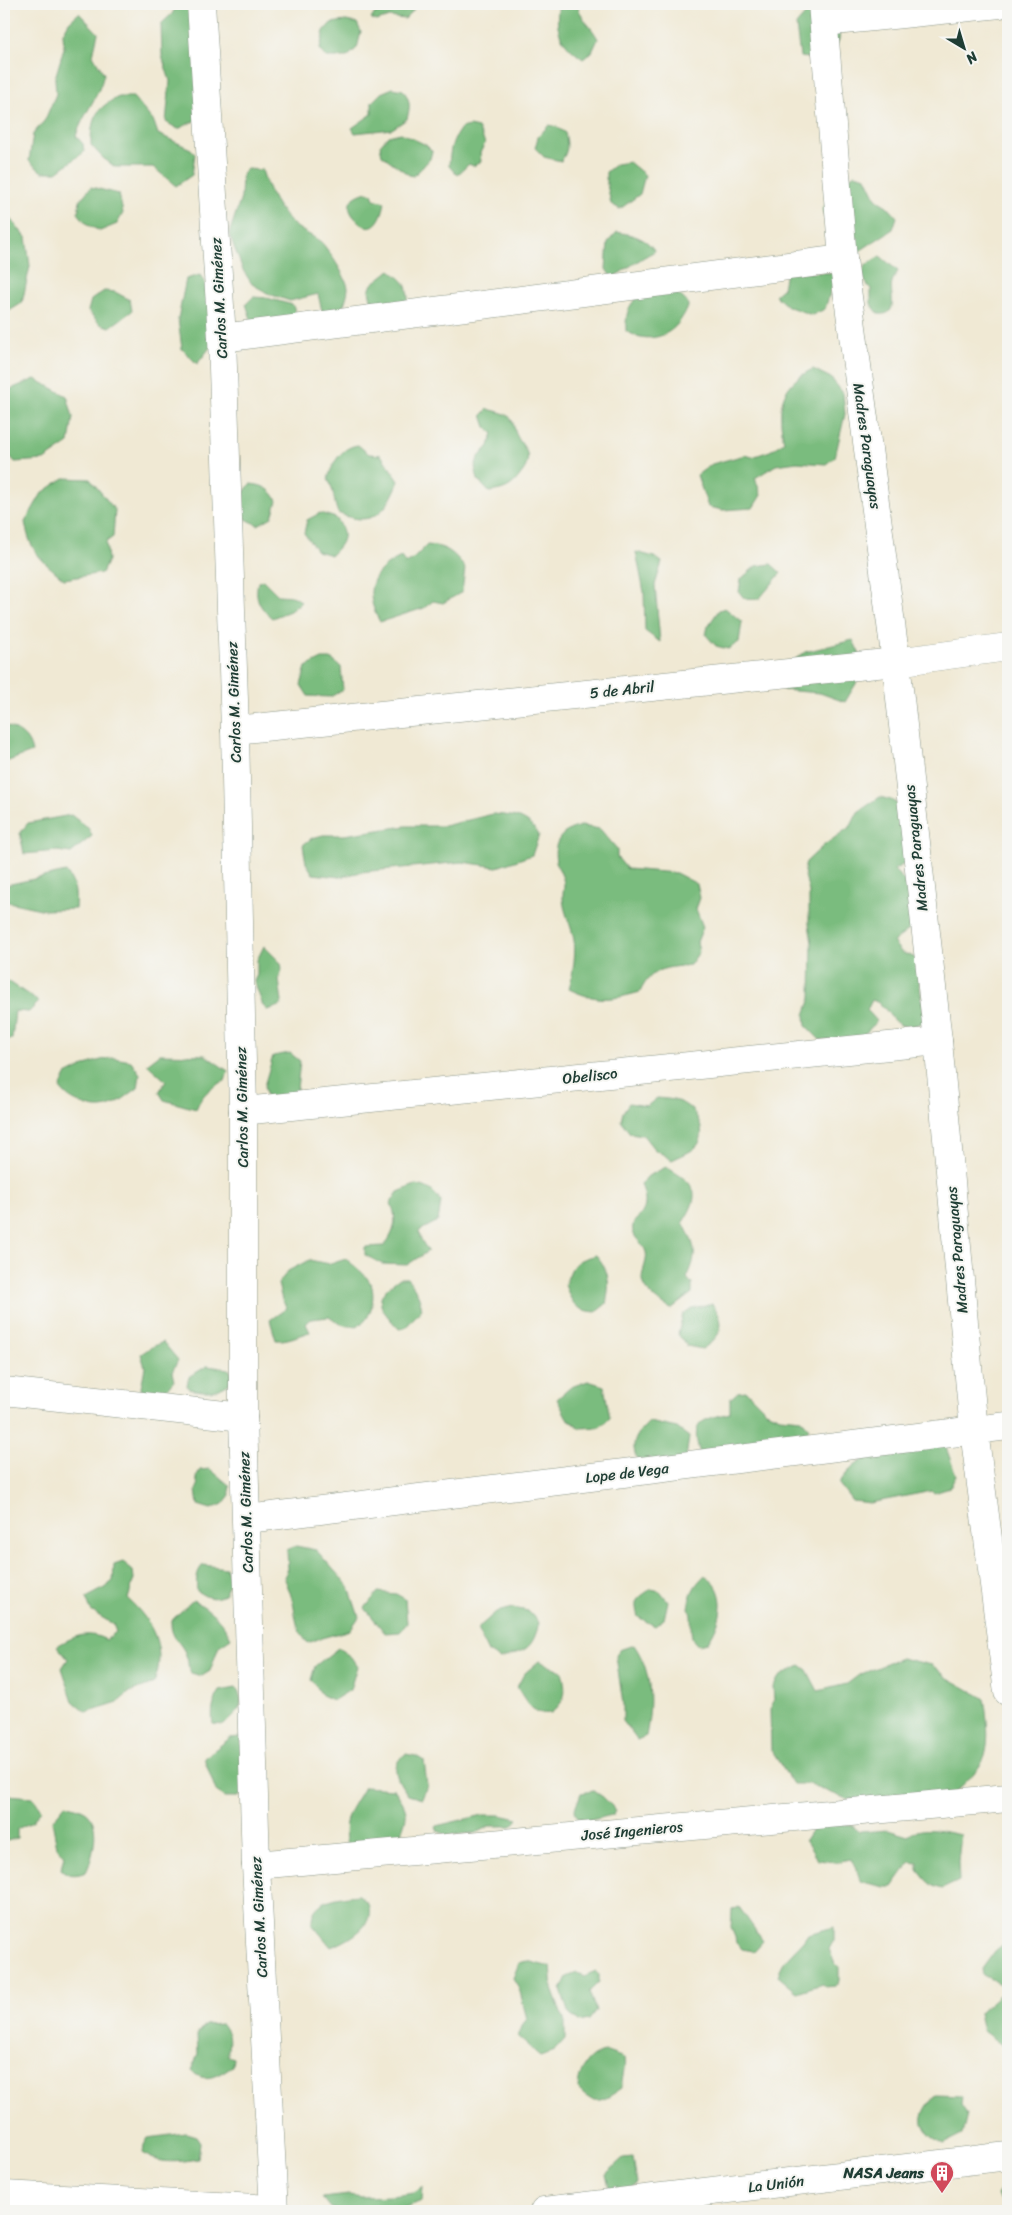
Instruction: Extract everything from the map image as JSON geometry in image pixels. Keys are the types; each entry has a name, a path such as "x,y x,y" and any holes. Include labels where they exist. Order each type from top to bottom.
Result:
{"street":[{"name":"Carlos M. Giménez","path":"201,4 222,338 235,730 243,1111 243,1417 256,1865 274,2210"},
{"path":"823,13 1000,4"},
{"name":"Madres Paraguayas","path":"823,13 842,259 896,662 938,1041 974,1431 1008,1692"},
{"path":"222,338 842,259"},
{"name":"5 de Abril","path":"235,730 896,662 1008,647"},
{"name":"Obelisco","path":"243,1111 938,1041"},
{"path":"4,1391 243,1417"},
{"name":"Lope de Vega","path":"247,1519 1008,1426"},
{"name":"José Ingenieros","path":"256,1865 1008,1798"},
{"name":"La Unión","path":"544,2211 661,2205 1008,2156"},
{"path":"4,2195 274,2210"}],"green space":[{"path":"199,4 196,120 178,129 166,122 170,81 162,56 161,24 172,14 176,7"},
{"path":"381,4 414,4 413,11 405,19 389,17 377,21 371,19"},
{"path":"559,4 581,4 578,7 580,12 598,39 592,52 583,59 569,48 561,36 558,22"},
{"path":"810,9 836,19 839,34 837,43 817,59 800,57 796,25"},
{"path":"79,13 98,33 93,55 104,74 99,90 76,136 83,144 84,152 57,172 42,172 29,161 33,134 45,120 56,94 55,78 64,48 63,33 69,22"},
{"path":"346,21 357,23 361,32 357,48 347,57 326,57 320,49 324,31 331,23"},
{"path":"393,88 403,90 409,101 407,119 392,129 355,133 352,128 372,114 372,102 381,93"},
{"path":"119,97 133,97 154,122 158,134 191,149 195,154 192,175 176,186 153,167 115,167 103,158 91,145 93,122 104,106"},
{"path":"549,125 557,127 565,133 567,148 561,161 544,157 535,148 538,137"},
{"path":"469,126 478,128 485,143 480,153 481,162 473,166 469,164 457,175 449,166 452,146 461,128"},
{"path":"401,133 426,145 432,151 430,159 414,176 409,175 382,155 380,145 388,136"},
{"path":"629,162 645,175 640,194 620,209 611,204 606,172 616,164"},
{"path":"247,169 262,170 267,186 284,214 295,226 321,242 332,257 348,288 342,310 323,315 318,294 290,301 269,294 252,284 243,270 229,234 241,198 242,174"},
{"path":"855,174 866,177 877,200 887,206 897,217 893,229 858,252 846,250 828,227 822,209 842,183"},
{"path":"91,187 119,194 123,213 117,224 100,231 88,225 78,213 80,200"},
{"path":"367,192 372,194 374,199 385,202 380,218 370,227 359,222 349,208 355,197"},
{"path":"4,212 26,237 30,266 22,303 6,313 4,334"},
{"path":"617,232 643,240 655,251 612,278 606,269 608,242"},
{"path":"880,256 898,271 891,287 892,308 885,314 879,314 871,304 871,289 862,274 869,263"},
{"path":"390,270 404,282 407,288 408,299 395,315 374,310 369,291 372,284"},
{"path":"786,272 836,273 825,309 812,315 787,306 775,295 783,288"},
{"path":"200,275 211,292 212,345 197,364 182,349 178,319 186,279"},
{"path":"104,291 115,292 130,300 132,311 110,327 100,324 88,311 91,300"},
{"path":"642,292 678,294 687,302 688,308 678,323 665,334 650,338 634,335 626,331 627,314 631,305"},
{"path":"253,297 267,298 293,305 298,319 253,325 246,304"},
{"path":"813,369 831,378 843,393 845,414 835,457 826,464 797,462 776,465 755,478 761,495 753,508 723,510 708,507 697,475 712,464 745,455 752,457 770,451 784,442 781,418 783,399 793,382"},
{"path":"35,379 67,396 73,417 69,443 44,460 15,462 4,449 4,393"},
{"path":"488,409 510,417 528,459 524,469 511,485 504,489 489,492 478,480 475,467 478,458 489,446 493,433 486,427 482,415"},
{"path":"358,445 369,454 381,455 399,481 384,509 370,518 361,519 338,513 328,479 338,457 352,446"},
{"path":"64,478 90,479 115,510 113,537 106,542 108,560 102,573 64,579 43,561 30,541 25,522 42,493"},
{"path":"250,484 266,488 277,501 272,517 258,525 244,518 237,507"},
{"path":"320,513 336,518 342,529 343,538 331,555 317,551 304,533 307,520"},
{"path":"427,545 440,547 454,554 465,568 462,592 443,603 433,601 424,608 380,622 372,601 371,592 376,576 382,569 401,557 406,564"},
{"path":"636,552 654,557 662,562 655,585 660,642 645,631 644,592"},
{"path":"771,564 781,573 759,599 744,598 739,592 741,579 756,566"},
{"path":"263,580 278,595 293,597 301,602 290,611 272,618 261,606 258,598 258,582"},
{"path":"725,608 742,622 739,642 728,649 716,646 706,635 708,626 719,610"},
{"path":"853,640 866,667 845,702 820,693 783,690 785,667 805,652"},
{"path":"322,659 331,659 341,667 343,690 330,697 308,696 301,685 306,667"},
{"path":"5,725 15,729 26,738 32,752 6,762 4,770"},
{"path":"880,797 891,800 907,810 907,862 894,870 907,883 920,918 910,929 893,942 901,952 916,958 925,1022 913,1026 904,1026 893,1019 885,1008 872,1000 867,1010 877,1021 862,1037 820,1040 806,1026 805,1015 811,998 812,943 809,924 809,892 804,871 806,862 823,846 851,826 858,812"},
{"path":"493,814 519,818 530,824 539,835 532,855 497,867 462,862 361,872 340,877 313,874 306,863 303,845 312,838 323,835 344,835 406,826 444,826"},
{"path":"71,815 89,829 92,836 71,853 57,851 24,854 20,833 28,823"},
{"path":"581,826 600,829 617,849 617,857 627,869 676,873 697,884 700,898 696,909 703,927 697,942 699,952 690,965 660,970 649,978 640,992 621,997 596,998 569,989 575,948 563,899 563,880 555,854 557,842 560,838 569,830"},
{"path":"66,872 75,890 75,909 45,910 4,901 4,887 6,885"},
{"path":"264,946 281,963 282,969 279,980 282,1002 280,1006 267,1010 263,1006 254,981 257,975 257,960"},
{"path":"4,981 8,981 39,1002 29,1012 15,1011 12,1039 4,1040"},
{"path":"290,1053 300,1061 297,1089 299,1101 267,1099 264,1086 273,1056"},
{"path":"160,1054 205,1055 228,1071 225,1081 208,1092 201,1099 196,1109 164,1100 159,1092 166,1081 147,1064"},
{"path":"114,1058 131,1061 140,1074 138,1088 118,1102 105,1107 91,1107 72,1100 60,1088 66,1075 83,1066"},
{"path":"657,1098 684,1104 695,1114 700,1125 701,1137 696,1147 672,1160 654,1149 643,1135 630,1133 621,1121 623,1112 629,1103 647,1106"},
{"path":"666,1167 684,1178 693,1189 694,1195 693,1203 683,1222 694,1250 693,1262 687,1278 692,1284 692,1293 671,1309 653,1297 643,1284 642,1276 646,1252 633,1233 634,1223 645,1206 641,1184 648,1176"},
{"path":"415,1185 430,1190 441,1202 438,1221 419,1231 420,1238 428,1251 407,1265 382,1264 365,1255 365,1247 384,1246 388,1241 393,1231 395,1220 391,1203 398,1192"},
{"path":"596,1255 606,1272 608,1290 606,1304 596,1312 583,1310 575,1305 565,1285 575,1264"},
{"path":"346,1259 371,1284 373,1296 371,1310 365,1321 360,1325 347,1326 329,1317 311,1319 306,1324 310,1332 289,1339 276,1340 270,1320 287,1308 282,1300 278,1284 288,1271 309,1260 330,1264"},
{"path":"400,1278 407,1278 413,1285 422,1309 405,1328 399,1329 386,1315 381,1298 384,1292"},
{"path":"712,1304 720,1318 721,1324 718,1335 702,1349 687,1346 678,1334 683,1314 692,1308"},
{"path":"163,1342 178,1360 172,1372 174,1381 161,1395 143,1393 141,1388 145,1367 141,1354"},
{"path":"207,1366 229,1369 232,1375 230,1383 220,1389 210,1391 189,1389 187,1385 189,1377"},
{"path":"588,1381 604,1386 610,1418 600,1427 580,1428 567,1418 557,1399 571,1387"},
{"path":"746,1391 766,1411 780,1417 801,1419 809,1428 806,1435 794,1435 750,1450 700,1454 696,1435 697,1428 705,1420 730,1413 730,1399 738,1392"},
{"path":"649,1422 677,1428 689,1437 686,1458 646,1475 637,1460 634,1447 637,1436"},
{"path":"940,1438 956,1475 950,1488 934,1493 932,1491 870,1503 852,1501 839,1484 848,1472 870,1456 897,1447"},
{"path":"210,1469 229,1485 230,1495 223,1504 211,1509 198,1505 196,1490 198,1486 196,1477 200,1470"},
{"path":"296,1546 316,1550 349,1587 359,1617 350,1630 308,1643 303,1638 298,1627 292,1599 284,1577 288,1569 287,1550"},
{"path":"123,1562 133,1570 134,1579 128,1599 144,1617 155,1637 159,1659 158,1671 154,1683 130,1692 118,1702 86,1712 73,1701 62,1668 68,1659 57,1646 69,1639 87,1635 93,1635 106,1640 116,1632 113,1624 91,1611 86,1598 113,1581 114,1565"},
{"path":"203,1565 226,1568 230,1582 224,1595 210,1598 197,1591 197,1577"},
{"path":"705,1575 716,1586 721,1600 721,1608 718,1623 711,1637 707,1643 698,1645 692,1637 691,1617 688,1608 693,1590"},
{"path":"651,1589 660,1591 668,1601 664,1619 655,1626 638,1617 636,1606 637,1600"},
{"path":"378,1592 396,1594 405,1599 407,1623 400,1632 385,1633 365,1608"},
{"path":"193,1600 215,1616 231,1638 219,1646 210,1671 202,1676 191,1673 183,1648 171,1627 171,1621"},
{"path":"513,1608 528,1611 539,1623 533,1639 526,1648 516,1654 500,1659 488,1652 477,1629 496,1612"},
{"path":"634,1645 645,1666 650,1701 646,1736 637,1740 623,1721 623,1704 616,1656 619,1650"},
{"path":"338,1648 351,1657 357,1666 350,1690 334,1700 323,1696 311,1680 315,1666"},
{"path":"901,1658 932,1665 948,1678 984,1698 988,1727 987,1749 982,1762 972,1775 941,1805 847,1799 809,1784 793,1784 771,1750 770,1710 774,1700 773,1687 779,1677 800,1665 807,1670 818,1691 847,1684 859,1675"},
{"path":"539,1661 562,1671 565,1689 563,1699 551,1713 534,1710 517,1687 524,1674"},
{"path":"236,1688 241,1700 239,1709 224,1725 213,1724 213,1707 220,1691"},
{"path":"241,1737 244,1793 238,1797 225,1797 216,1791 204,1758 230,1738"},
{"path":"406,1754 416,1756 424,1761 427,1785 422,1799 408,1795 398,1780 397,1763"},
{"path":"364,1787 394,1789 403,1803 406,1819 398,1841 347,1846 345,1836 346,1821 351,1808"},
{"path":"594,1791 616,1810 614,1815 587,1820 582,1819 574,1812 581,1793"},
{"path":"4,1796 33,1797 41,1810 32,1822 17,1829 17,1838 4,1842"},
{"path":"66,1804 85,1811 90,1816 95,1831 93,1850 86,1872 72,1875 61,1869 64,1856 57,1847 52,1821"},
{"path":"483,1815 500,1815 518,1819 512,1826 489,1826 476,1833 447,1835 438,1831 436,1826"},
{"path":"816,1823 851,1825 860,1832 888,1830 908,1836 920,1830 961,1835 958,1862 959,1881 942,1889 933,1886 918,1870 918,1863 910,1862 892,1887 862,1882 851,1859 836,1862 818,1860 805,1840"},
{"path":"359,1895 368,1903 368,1921 360,1931 331,1947 312,1924 314,1912 317,1907 328,1901"},
{"path":"739,1907 763,1941 754,1951 742,1949 736,1943 731,1928 732,1910"},
{"path":"834,1927 834,1940 829,1949 834,1962 839,1967 839,1981 836,1986 825,1987 822,1984 797,1992 778,1976 783,1963 808,1934"},
{"path":"1006,1942 1008,1943 1008,1984 1003,1985 983,1975 982,1969 995,1951"},
{"path":"527,1961 550,1967 552,1989 565,2019 565,2039 554,2051 540,2056 518,2037 527,2019 519,1988 513,1978 519,1963"},
{"path":"596,1971 599,1975 599,1982 589,1992 596,2011 589,2020 579,2022 569,2014 561,1990 567,1977 577,1973 584,1976"},
{"path":"1007,1988 1008,2045 1002,2045 983,2031 979,2013"},
{"path":"222,2024 228,2037 228,2056 233,2058 232,2066 212,2077 207,2078 197,2075 192,2071 198,2053 197,2035 205,2025"},
{"path":"607,2052 624,2058 622,2088 604,2099 594,2100 584,2095 578,2089 580,2076 589,2059 600,2053"},
{"path":"936,2095 962,2096 961,2105 967,2114 962,2135 944,2144 929,2133 923,2122 925,2110"},
{"path":"186,2133 196,2136 200,2142 198,2159 177,2162 162,2161 143,2153 144,2145 148,2138"},
{"path":"633,2157 637,2183 623,2194 616,2195 609,2188 606,2174 623,2158"},
{"path":"1008,2180 1008,2209 997,2195"},
{"path":"423,2187 422,2201 395,2211 338,2211 330,2208 322,2198 350,2195 361,2197 392,2196 414,2193"}],"place":[{"name":"NASA Jeans","path":"942,2194"}]}
